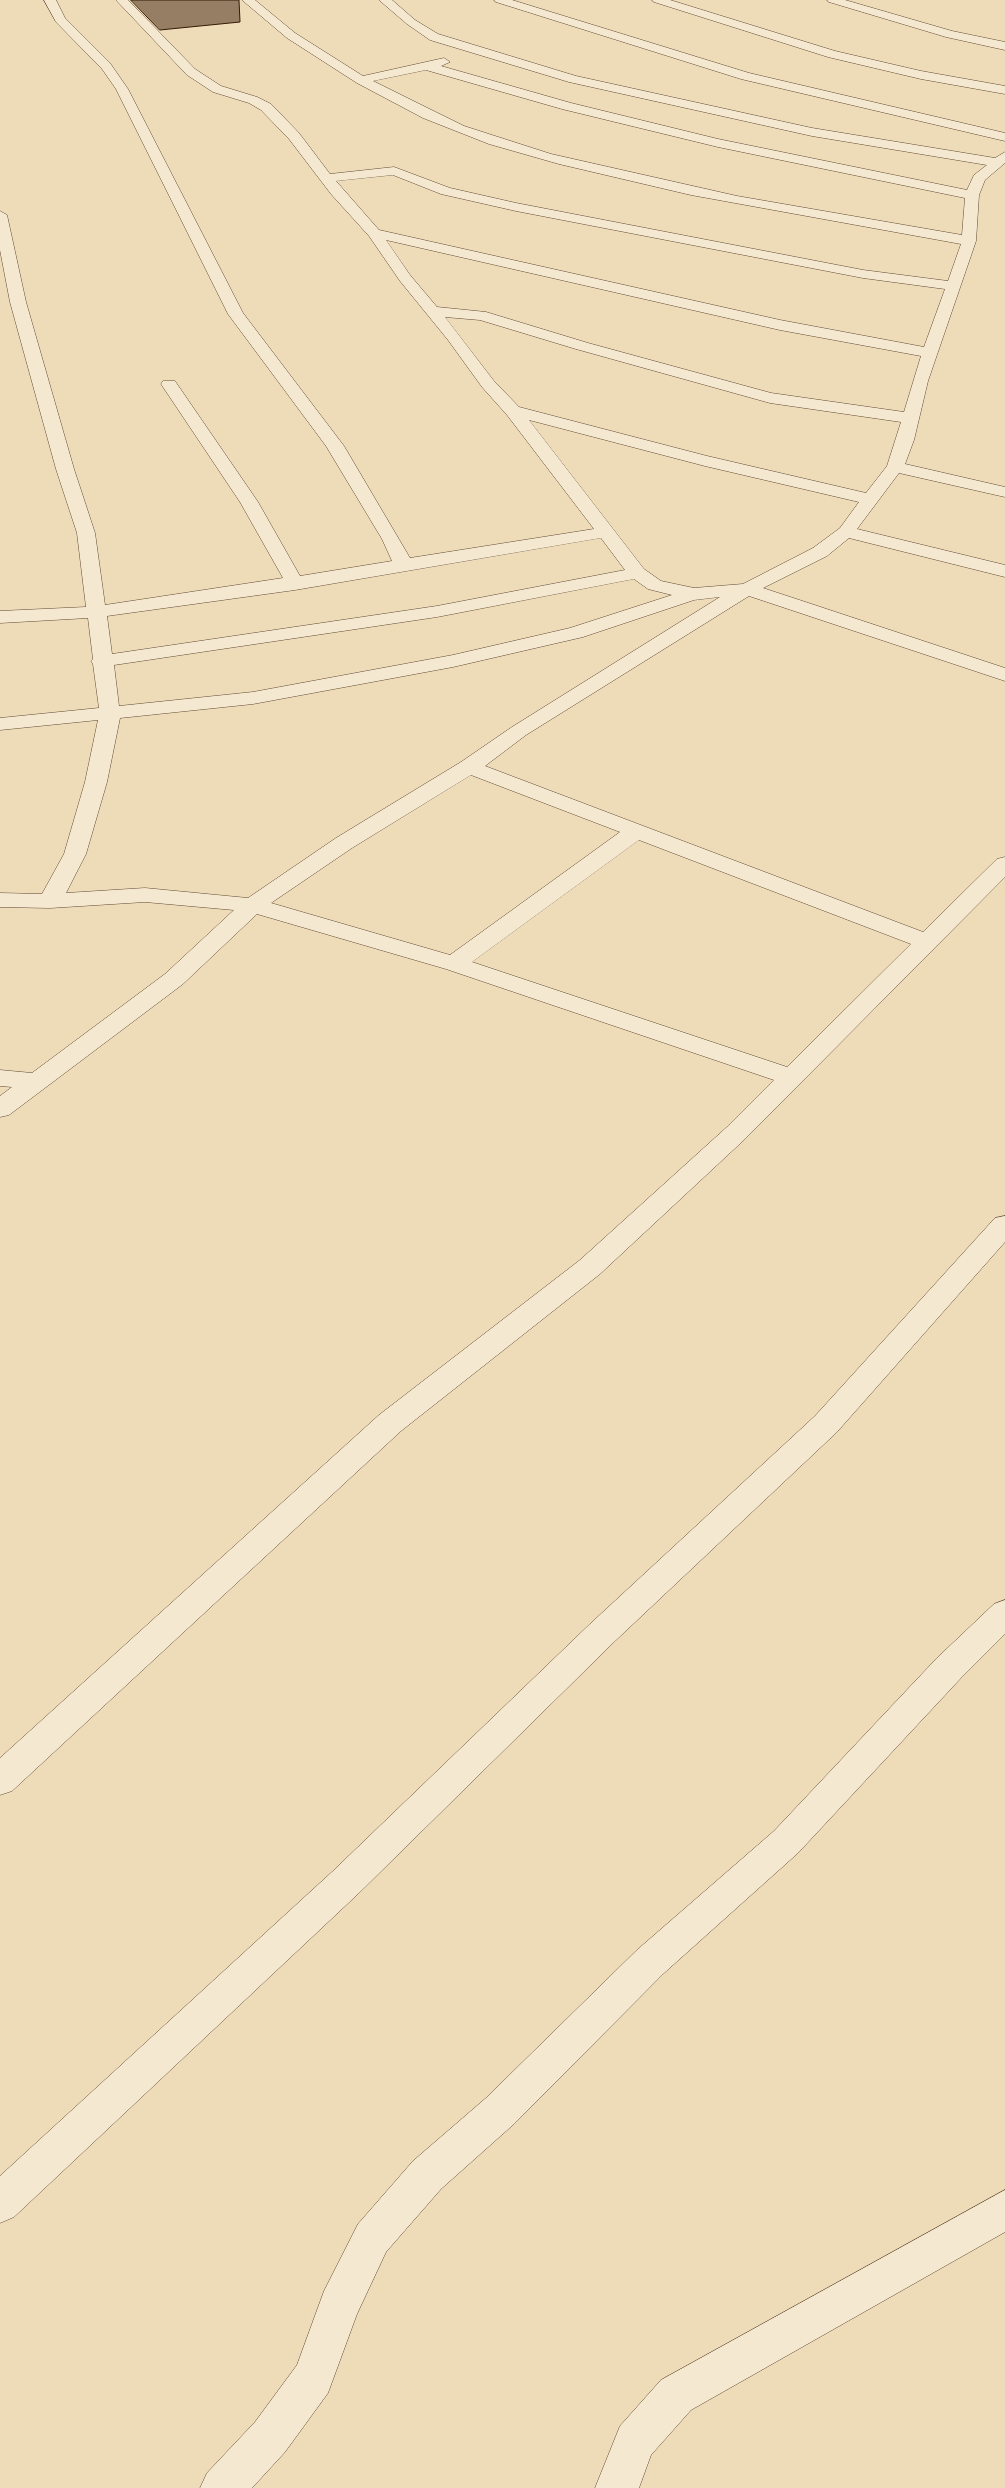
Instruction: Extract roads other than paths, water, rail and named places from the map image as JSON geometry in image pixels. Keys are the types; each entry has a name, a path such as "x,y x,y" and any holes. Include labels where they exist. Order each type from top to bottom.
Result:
{"street":[{"path":"50,0 54,12 66,27 106,66 122,89 236,314 335,446 391,540 404,566"},
{"path":"122,0 197,77 217,89 266,106 329,178 336,191 374,233 405,278 434,311 488,384 513,411 637,573 655,585 694,594"},
{"path":"248,0 266,18 285,32 361,80 415,110 508,146 700,194 969,241"},
{"path":"385,0 410,22 434,37 573,79 737,116 870,143 1000,159"},
{"path":"500,0 745,76 1005,137"},
{"path":"658,0 832,54 921,75 1005,90"},
{"path":"833,0 942,32 1005,46"},
{"path":"361,80 484,53"},
{"path":"427,66 566,106 718,143 972,194"},
{"path":"0,1109 174,979 254,905 344,843 469,767 519,732 747,589 820,552 846,532 895,467 920,381 955,286 969,241 972,194 979,178 1000,159"},
{"path":"329,178 394,171 446,191 526,209 863,274 955,286"},
{"path":"0,215 18,302 65,469 86,533 110,714 96,782 75,854 50,901"},
{"path":"374,233 760,321 931,353"},
{"path":"0,303 18,302"},
{"path":"434,311 481,315 592,349 770,398 910,418"},
{"path":"169,384 184,412 242,491 265,527 295,584"},
{"path":"513,411 705,461 869,499"},
{"path":"895,467 1005,492"},
{"path":"0,617 95,612 295,584 606,532"},
{"path":"846,532 1005,571"},
{"path":"102,662 438,612 552,592 637,573"},
{"path":"0,724 253,698 482,655 576,633 694,594 747,589 1005,675"},
{"path":"469,767 927,942"},
{"path":"454,964 636,831"},
{"path":"0,1780 390,1423 590,1268 736,1132 1005,864"},
{"path":"0,900 50,901 145,895 254,905 454,964 791,1077"},
{"path":"0,1078 36,1081"},
{"path":"0,2203 339,1888 602,1633 826,1424 1005,1225"},
{"path":"222,2488 270,2436 314,2378 340,2306 372,2238 427,2175 500,2110 650,1962 786,1842 949,1668 1005,1613"},
{"path":"617,2488 635,2441 676,2395 1005,2210"}]}
